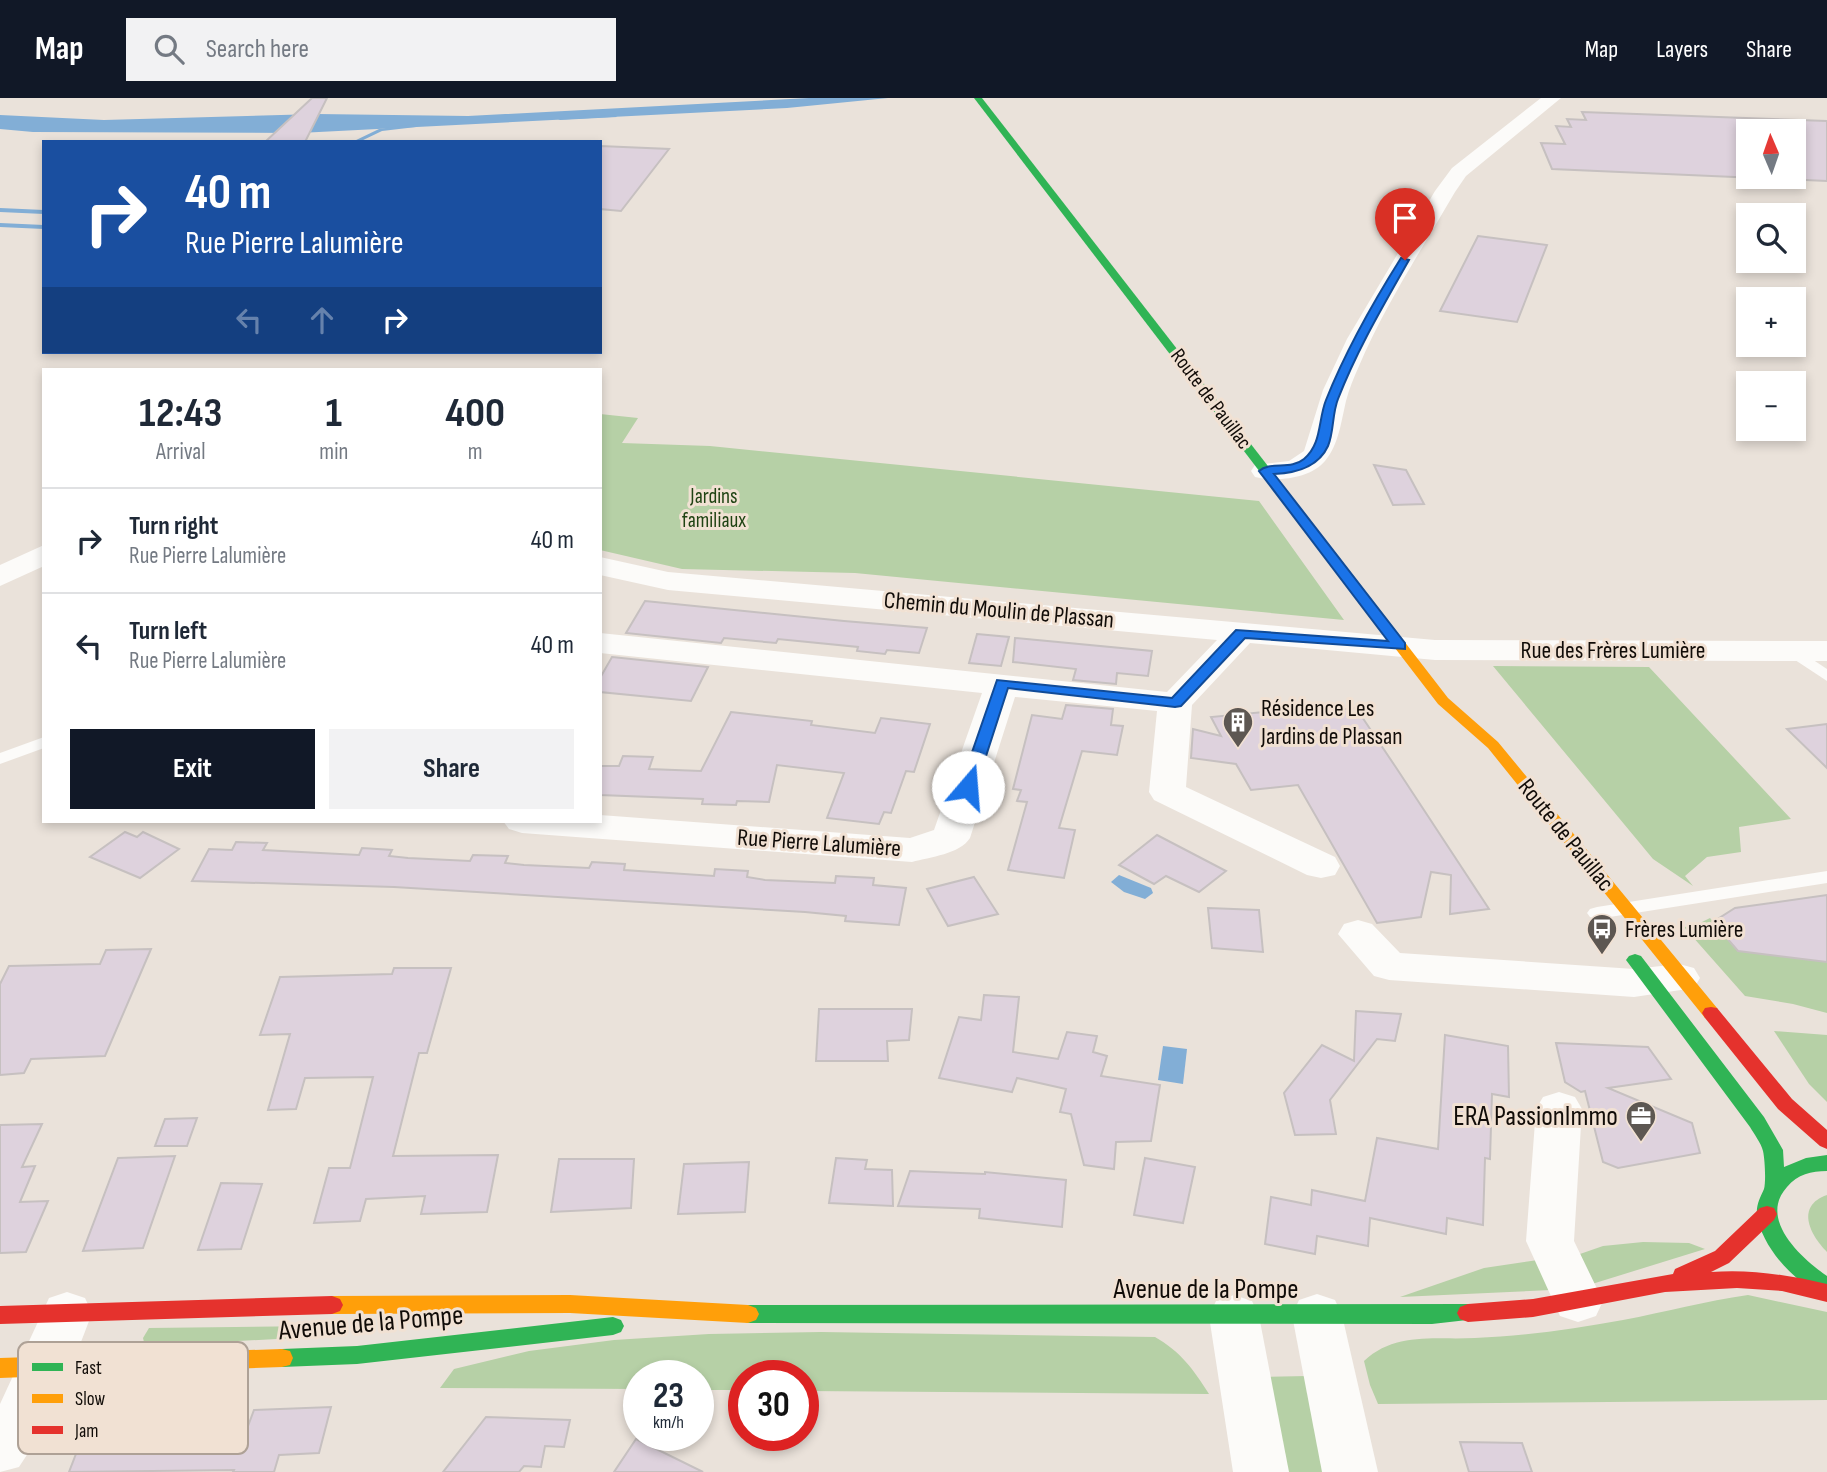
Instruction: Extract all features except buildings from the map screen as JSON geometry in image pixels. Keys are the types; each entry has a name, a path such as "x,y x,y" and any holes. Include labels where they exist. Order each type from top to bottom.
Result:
{"main road":[{"name":"Route de Pauillac","path":"978,98 1202,386 1399,646 1443,701 1493,745 1625,908 1773,1150 1774,1183 1767,1197 1766,1214"},
{"name":"Route de Pauillac","path":"1443,701 1460,736"},
{"name":"Route de Pauillac","path":"1592,907 1611,930"},
{"name":"Route de Pauillac","path":"1625,948 1666,979 1791,1111 1827,1141"},
{"path":"1774,1183 1792,1170 1827,1163"},
{"path":"1766,1214 1774,1237 1791,1260 1827,1287"},
{"name":"Avenue de la Pompe","path":"1665,1283 1722,1257 1766,1214"},
{"name":"Avenue de la Pompe","path":"0,1315 374,1304 570,1304 744,1314 1432,1315 1533,1308 1665,1283 1759,1279 1827,1293"},
{"name":"Avenue de la Pompe","path":"248,1358 357,1354 744,1314"}],"street":[{"path":"1265,471 1290,469 1307,463 1322,446 1329,408 1351,352 1445,191 1459,172 1552,98"},
{"path":"0,577 42,555"},
{"name":"Chemin du Moulin de Plassan","path":"602,566 680,582 1399,646"},
{"path":"1241,633 1175,703 1167,792 1321,866"},
{"path":"602,643 1175,703"},
{"name":"Rue des Frères Lumière","path":"1399,646 1435,650 1827,651"},
{"name":"Rue Pierre Lalumière","path":"549,823 912,850 951,838 1002,683"},
{"path":"1358,934 1389,966 1634,983 1666,979"},
{"path":"1559,1109 1550,1241 1578,1301"},
{"path":"43,1342 67,1313"},
{"path":"1317,1315 1350,1472"},
{"path":"1234,1316 1261,1472"},
{"path":"0,1450 9,1438 18,1389"}],"lane":[{"path":"1792,651 1827,676"},
{"path":"0,759 42,743"},
{"path":"1592,907 1625,908 1827,877"}],"green space":[{"name":"Jardins familiaux","path":"602,414 638,418 622,443 710,446 1259,501 1344,620 855,573 682,569 602,550"},
{"path":"1493,666 1649,667 1791,819 1739,827 1741,852 1707,857 1685,876 1693,886 1653,859"},
{"path":"1710,918 1739,951 1822,961 1827,955 1827,1013 1745,996 1684,927 1694,926"},
{"path":"1774,1031 1827,1035 1827,1102 1809,1084"},
{"path":"1827,1195 1827,1252 1811,1229 1808,1213 1817,1200"},
{"path":"1643,1242 1689,1243 1705,1249 1592,1284 1580,1254 1603,1246"},
{"path":"1545,1259 1551,1290 1400,1297 1484,1268"},
{"path":"1748,1295 1827,1312 1827,1400 1378,1404 1364,1361 1389,1345 1416,1339 1549,1332"},
{"path":"317,1326 313,1337 220,1342 144,1342 143,1338 149,1328"},
{"path":"821,1332 1155,1337 1172,1348 1186,1362 1209,1394 819,1391 819,1360 728,1360 728,1390 714,1390 714,1360 623,1360 623,1389 440,1388 454,1369 529,1351 614,1340 709,1334"},
{"path":"1307,1376 1326,1472 1279,1472 1262,1377"}],"water":[{"path":"809,98 888,98 787,108 299,133 33,132 0,129 0,115 104,120 317,114 468,116"},
{"path":"1119,875 1151,888 1153,893 1145,899 1124,892 1111,882"},
{"path":"1163,1046 1187,1049 1183,1084 1158,1080"}],"waterway":[{"path":"560,119 615,116"},
{"path":"358,140 381,130 414,126"},
{"path":"0,210 42,212"},
{"path":"0,225 42,227"}],"traffic: fast":[{"path":"978,98 1392,635"},
{"path":"1635,960 1757,1122 1773,1150 1774,1183"},
{"path":"1827,1163 1800,1167 1783,1178 1769,1198 1767,1213 1770,1228 1789,1256 1827,1287"},
{"path":"748,1314 1468,1313"},
{"path":"282,1358 357,1355 613,1326"}],"traffic: slow":[{"path":"1392,635 1443,701 1493,745 1711,1013"},
{"path":"332,1305 570,1304 748,1314"},
{"path":"248,1359 282,1358"},
{"path":"0,1368 18,1367"}],"traffic: jam":[{"path":"1711,1013 1785,1104 1827,1141"},
{"path":"1683,1275 1722,1257 1767,1214"},
{"path":"1468,1313 1533,1308 1665,1283 1737,1279 1782,1282 1827,1293"},
{"path":"0,1315 332,1305"}],"place":[{"name":"Résidence Les Jardins de Plassan","path":"1238,749"},
{"name":"Frères Lumière","path":"1602,956"},
{"name":"ERA PassionImmo","path":"1641,1143"}],"route":[{"path":"968,787 1002,683 1175,703 1241,633 1399,646 1265,471 1290,469 1307,463 1322,446 1329,408 1351,352 1405,260"}]}
